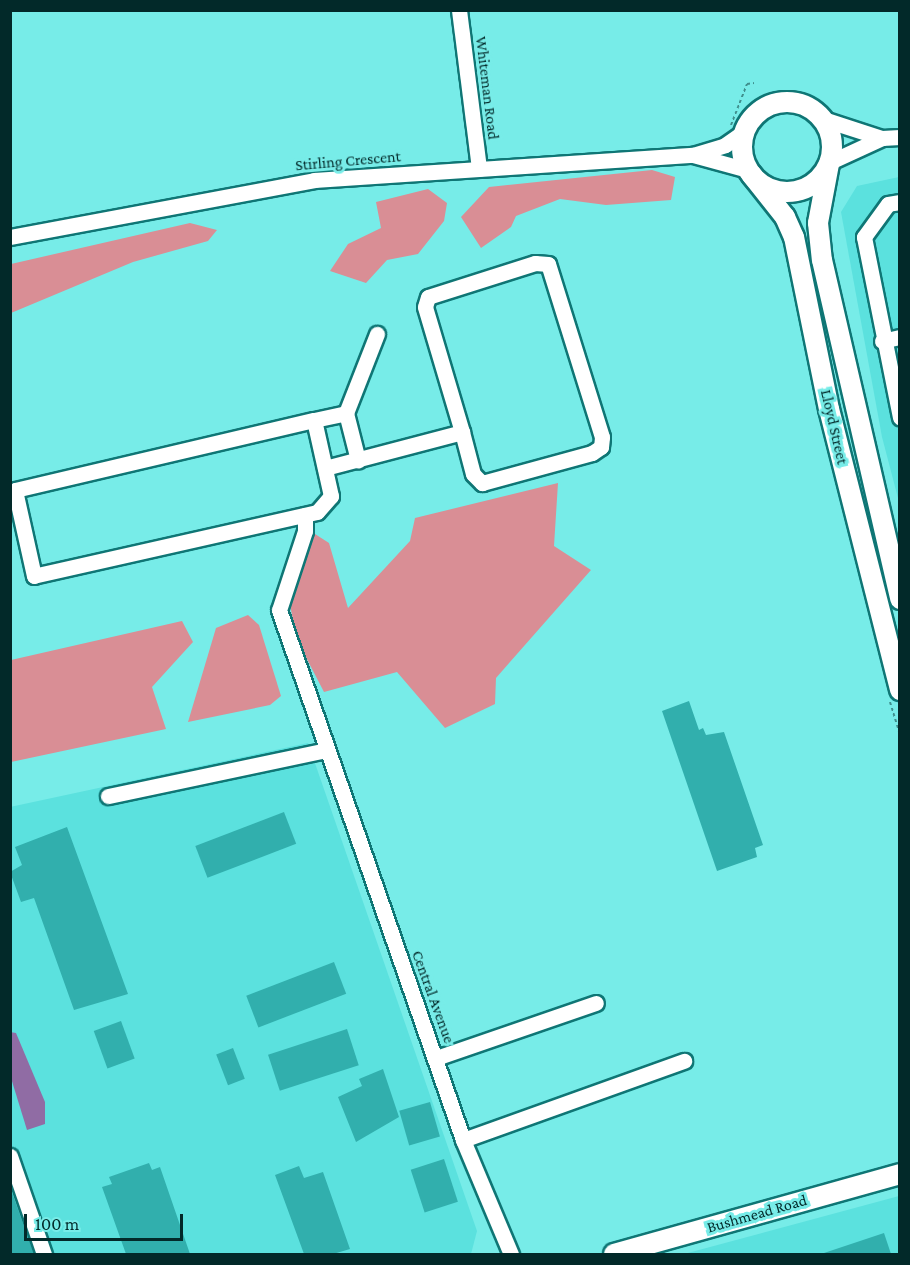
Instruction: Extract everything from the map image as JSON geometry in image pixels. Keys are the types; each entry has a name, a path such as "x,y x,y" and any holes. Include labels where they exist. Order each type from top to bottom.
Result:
{"main road":[{"path":"784,102 808,107 823,119 832,140 829,163 812,185 793,191 772,190 750,172 742,150 746,131 761,110 784,102"},
{"name":"Lloyd Street","path":"829,163 818,223 822,260 900,599"},
{"name":"Lloyd Street","path":"750,172 785,217 794,237 829,409 900,690"},
{"name":"Bushmead Road","path":"614,1254 900,1174"}],"street":[{"name":"Whiteman Road","path":"459,10 479,170"},
{"path":"823,119 882,138 900,137"},
{"name":"Stirling Crescent","path":"10,237 314,180 693,155 725,146 746,131"},
{"path":"829,163 882,138"},
{"name":"Stirling Crescent","path":"693,155 750,172"},
{"path":"900,202 888,204 864,237 882,341 900,417"},
{"path":"535,263 548,264 603,437 601,447 482,483 473,474 462,432 424,307 428,297 535,263"},
{"path":"358,460 346,413 377,334"},
{"path":"882,341 900,337"},
{"path":"314,420 331,496 317,512 34,576 15,490 314,420 346,413"},
{"path":"325,468 462,432"},
{"name":"Central Avenue","path":"305,515 305,531 279,610 463,1140 511,1254"},
{"path":"108,796 326,750"},
{"path":"436,1058 596,1003"},
{"path":"463,1140 684,1061"},
{"path":"10,1156 44,1254"}],"shaded area":[{"path":"652,170 675,177 671,200 606,205 560,199 516,216 511,227 481,248 461,217 489,187"},
{"path":"899,177 899,502 882,437 841,212 857,186"},
{"path":"428,189 447,203 444,221 418,254 387,260 366,283 330,271 348,244 381,228 376,202"},
{"path":"190,223 217,230 208,241 133,262 11,313 11,264"},
{"path":"558,483 554,546 591,570 496,678 495,704 445,728 397,672 324,692 297,640 290,605 315,534 329,543 348,608 410,541 415,518"},
{"path":"248,615 259,625 281,696 270,705 188,722 216,628"},
{"path":"182,621 193,642 152,687 166,729 11,762 11,660"},
{"path":"308,743 477,1231 471,1254 11,1254 10,807"},
{"path":"10,1032 16,1033 45,1102 45,1124 27,1130 11,1078"},
{"path":"899,1196 899,1254 684,1254"}],"building":[{"path":"689,701 699,730 703,728 706,735 724,732 763,845 755,848 757,857 717,871 662,711"},
{"path":"284,812 296,844 207,878 195,846"},
{"path":"67,827 128,994 74,1010 34,898 21,902 10,872 22,865 15,847"},
{"path":"334,962 346,994 258,1027 246,996"},
{"path":"121,1021 135,1059 107,1069 94,1031"},
{"path":"347,1029 359,1065 280,1091 268,1055"},
{"path":"233,1048 245,1079 228,1085 216,1054"},
{"path":"383,1069 399,1117 356,1142 338,1097 362,1086 359,1079"},
{"path":"430,1102 440,1137 409,1145 399,1111"},
{"path":"444,1159 458,1202 425,1213 411,1170"},
{"path":"149,1163 152,1170 160,1167 190,1254 126,1254 102,1187 112,1184 109,1177"},
{"path":"299,1166 304,1178 323,1172 350,1249 333,1254 304,1254 275,1175"},
{"path":"10,1187 34,1254 10,1254"},
{"path":"884,1233 891,1254 824,1254 824,1253"}]}
